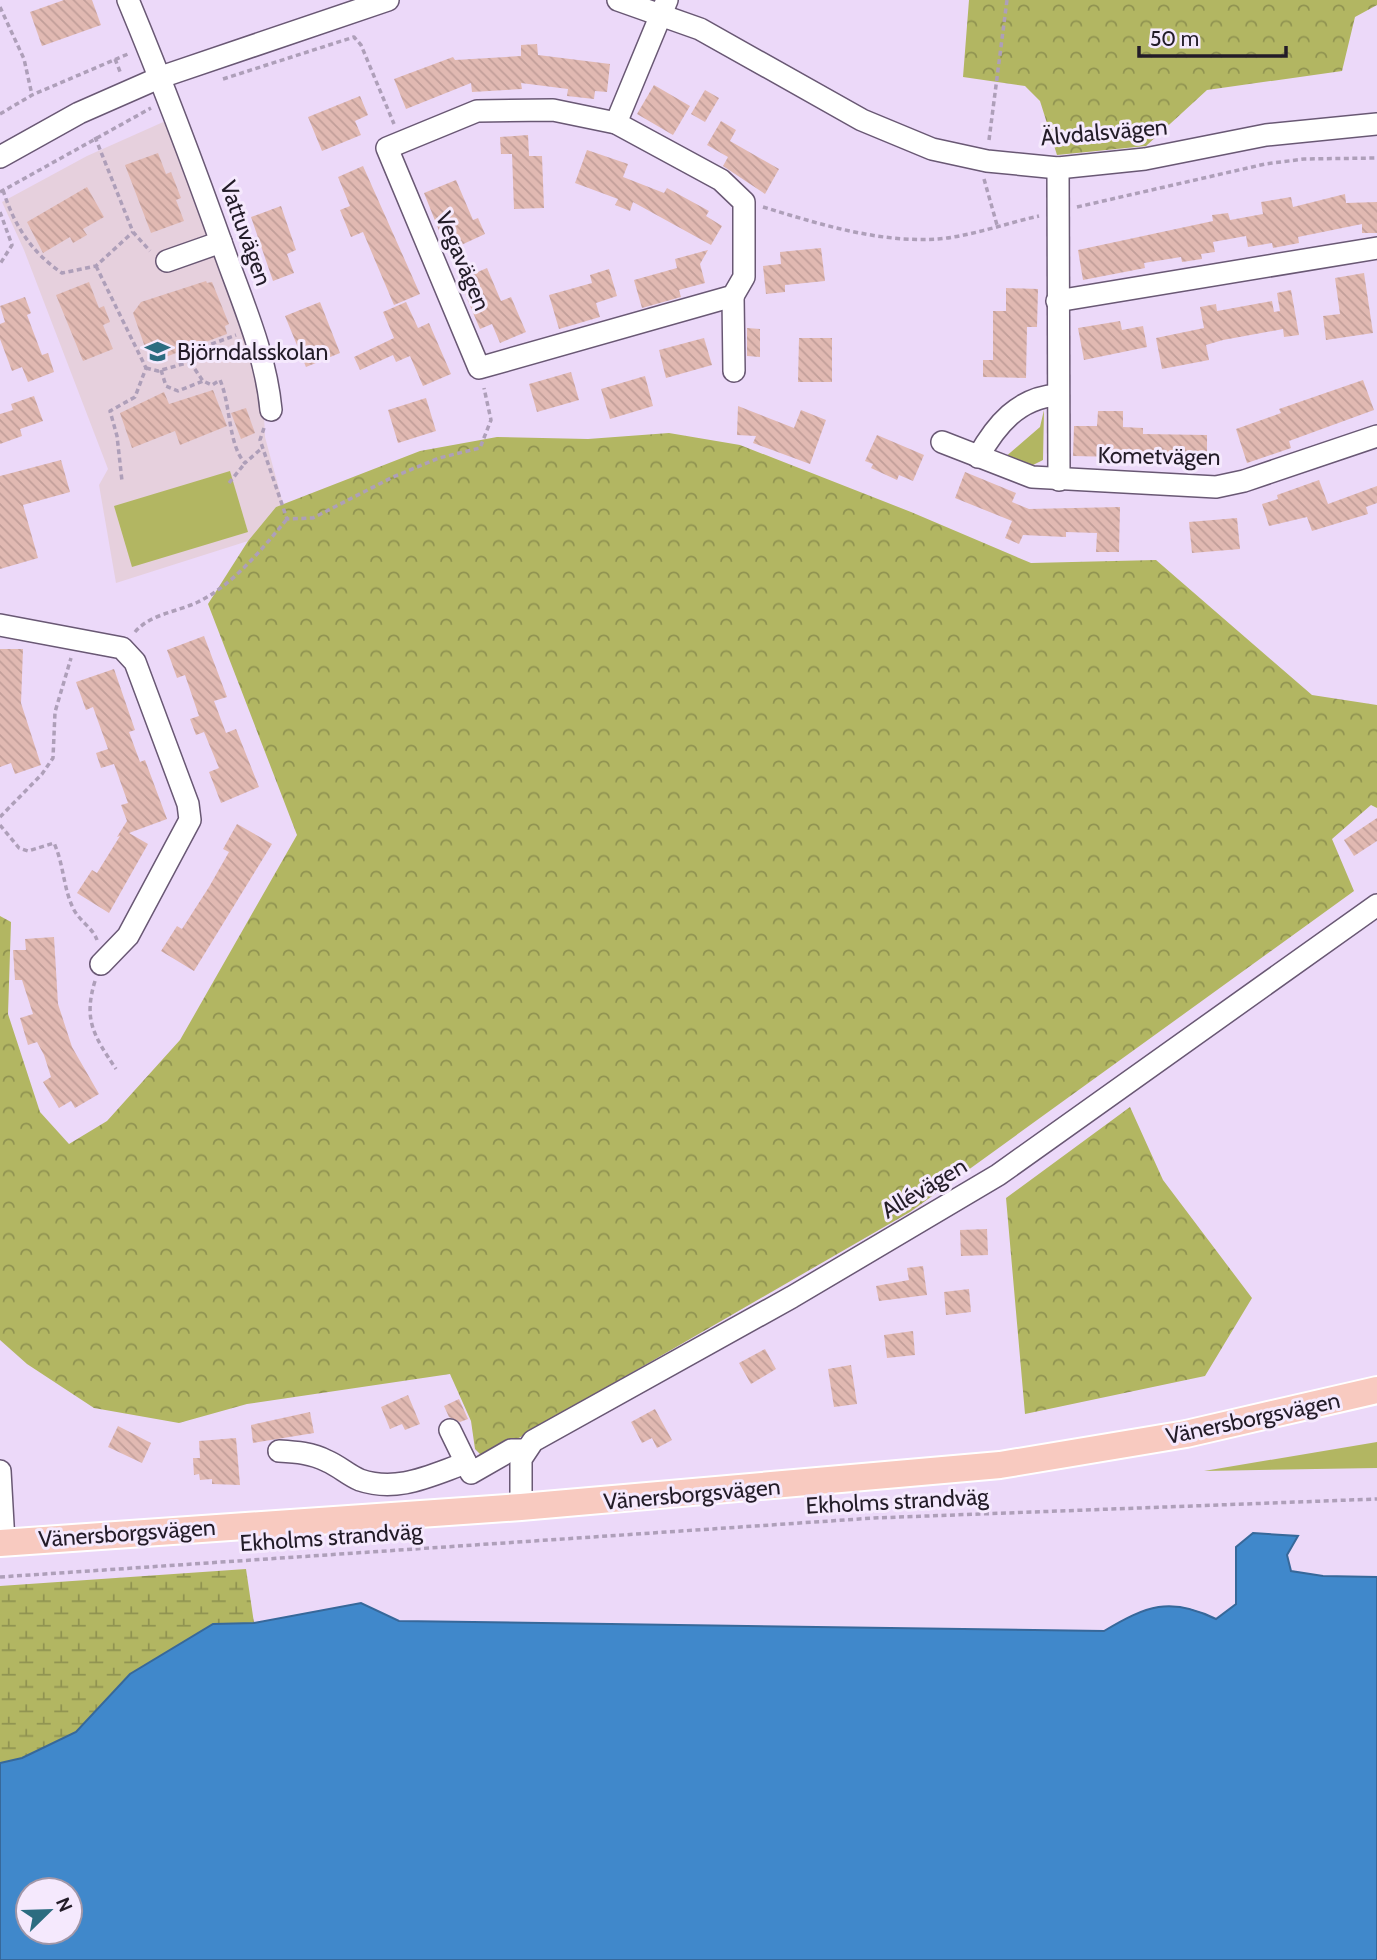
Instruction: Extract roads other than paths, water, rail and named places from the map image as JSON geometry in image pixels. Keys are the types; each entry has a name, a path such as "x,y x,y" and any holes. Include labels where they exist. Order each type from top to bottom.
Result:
{"main road":[{"name":"Vänersborgsvägen","path":"2,1543 522,1507 1000,1465 1186,1434 1377,1390"}],"street":[{"name":"Vattuvägen","path":"128,0 165,87 252,329 268,379 271,410"},
{"path":"0,157 79,113 165,87 387,0"},
{"name":"Älvdalsvägen","path":"618,0 664,7 862,120 932,149 987,161 1058,167 1145,159 1266,135 1377,124"},
{"path":"664,7 616,123 720,180 744,202 744,277 733,296 734,371"},
{"name":"Vegavägen","path":"616,123 553,110 477,111 387,148 479,368 733,296"},
{"path":"1058,167 1059,480"},
{"path":"167,261 221,242"},
{"path":"1057,301 1377,248"},
{"path":"978,457 993,432 1017,408 1041,396 1057,395"},
{"name":"Kometvägen","path":"943,442 1032,477 1216,487 1244,481 1377,436"},
{"path":"0,625 122,648 135,662 188,804 190,820 128,936 102,964"},
{"name":"Allévägen","path":"466,1463 471,1473 511,1450 524,1450 533,1441 792,1297 998,1175 1377,905"},
{"path":"279,1451 304,1453 329,1461 363,1481 389,1485 408,1484 466,1463 450,1430"},
{"path":"522,1507 521,1459 524,1450"},
{"path":"0,1471 2,1543"}],"water":[{"path":"1253,1533 1298,1536 1287,1555 1291,1571 1323,1576 1377,1577 1377,1960 0,1960 0,1763 22,1758 76,1732 130,1674 213,1624 254,1623 361,1603 399,1621 1104,1631 1133,1615 1158,1607 1185,1608 1216,1619 1236,1604 1236,1547"}],"place":[{"name":"Björndalsskolan","path":"157,352"}]}
